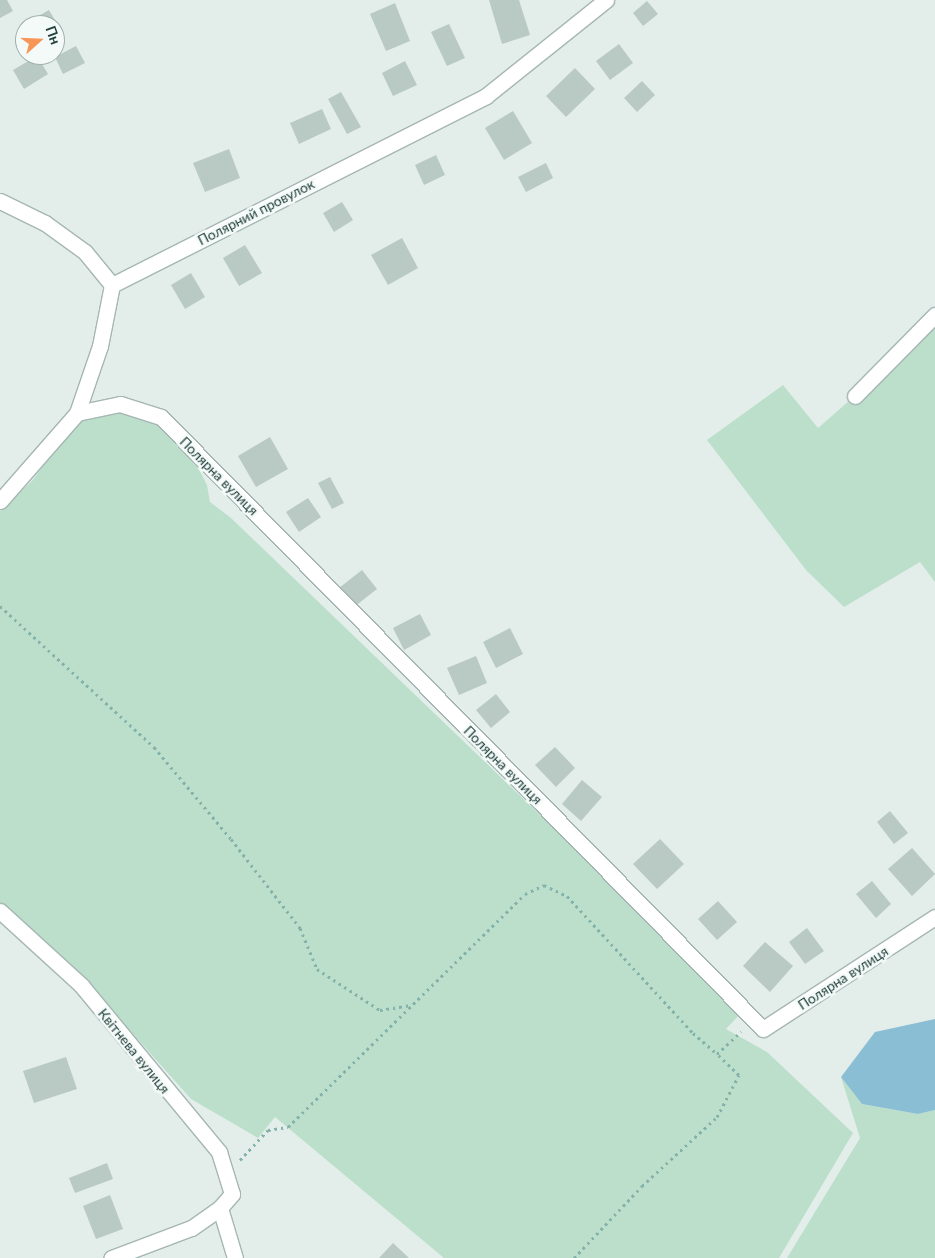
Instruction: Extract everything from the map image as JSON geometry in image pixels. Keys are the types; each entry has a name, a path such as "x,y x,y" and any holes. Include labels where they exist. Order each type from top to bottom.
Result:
{"street":[{"name":"Полярний провулок","path":"112,285 486,96 606,0"},
{"path":"0,201 45,222 85,252 112,285 100,346 77,413 0,501"},
{"path":"855,396 935,315"},
{"name":"Полярна вулиця","path":"77,413 120,404 161,417 764,1029 935,917"},
{"name":"Квітнева вулиця","path":"0,911 81,985 219,1152 232,1194"},
{"path":"111,1258 191,1228 220,1208 232,1194"},
{"path":"220,1208 235,1258"}],"path":[{"path":"0,606 154,747 231,839 300,928 317,969 380,1010 411,1004"},
{"path":"232,1194 236,1165 268,1130 288,1127 525,894 544,885 567,896 693,1033 740,1075 717,1117 642,1186 574,1258"},
{"path":"717,1054 729,1046 744,1028 747,1012"}],"green space":[{"path":"935,326 935,582 920,562 844,607 806,570 707,440 783,385 818,428"},
{"path":"117,408 162,423 192,456 207,485 210,502 231,518 635,906 741,1013 726,1029 767,1052 853,1133 779,1258 444,1258 275,1117 258,1138 191,1099 93,989 37,933 0,906 0,511 32,481 81,414"},
{"path":"841,1077 862,1104 918,1114 935,1110 935,1258 787,1258 860,1138"}],"water":[{"path":"935,1019 935,1110 918,1114 862,1104 841,1077 875,1032"}],"building":[{"path":"0,0 7,0 13,11 0,18"},
{"path":"489,0 519,0 530,35 502,44"},
{"path":"647,1 658,14 643,26 633,13"},
{"path":"395,3 410,41 386,51 370,14"},
{"path":"49,10 52,15 40,15"},
{"path":"449,24 465,58 447,66 431,32"},
{"path":"619,44 633,63 610,80 596,61"},
{"path":"76,46 85,63 63,74 59,65 65,65 65,52"},
{"path":"405,61 417,85 393,96 382,73"},
{"path":"22,65 42,65 48,74 24,89 13,70"},
{"path":"575,68 595,89 566,117 546,96"},
{"path":"642,81 655,95 637,112 624,98"},
{"path":"341,92 361,127 347,134 328,99"},
{"path":"322,109 331,129 299,144 290,123"},
{"path":"513,111 532,143 504,160 485,128"},
{"path":"229,149 240,178 205,192 193,163"},
{"path":"436,155 445,175 424,185 415,165"},
{"path":"546,163 553,178 526,192 518,177"},
{"path":"342,202 353,220 334,232 323,213"},
{"path":"402,238 418,268 388,285 371,255"},
{"path":"245,245 262,273 239,286 223,258"},
{"path":"191,273 205,297 185,309 171,285"},
{"path":"270,437 288,469 256,487 238,456"},
{"path":"330,477 344,503 332,509 318,483"},
{"path":"308,498 321,517 299,532 286,512"},
{"path":"362,570 377,589 354,607 339,588"},
{"path":"420,614 431,635 404,650 393,628"},
{"path":"510,628 523,654 496,668 483,642"},
{"path":"476,656 487,683 459,695 447,668"},
{"path":"496,694 510,712 491,728 476,710"},
{"path":"555,747 575,768 556,787 535,765"},
{"path":"582,780 602,797 581,821 562,804"},
{"path":"890,811 908,833 894,844 877,822"},
{"path":"660,839 684,864 657,889 633,864"},
{"path":"912,848 935,874 912,896 888,869"},
{"path":"872,881 891,904 876,918 856,894"},
{"path":"718,901 737,922 717,940 698,919"},
{"path":"807,928 824,951 805,964 789,942"},
{"path":"765,942 793,966 770,992 743,966"},
{"path":"66,1057 77,1089 34,1103 23,1071"},
{"path":"107,1163 113,1179 75,1193 69,1178"},
{"path":"110,1195 123,1229 96,1239 83,1206"},
{"path":"393,1243 409,1258 379,1258"}]}
